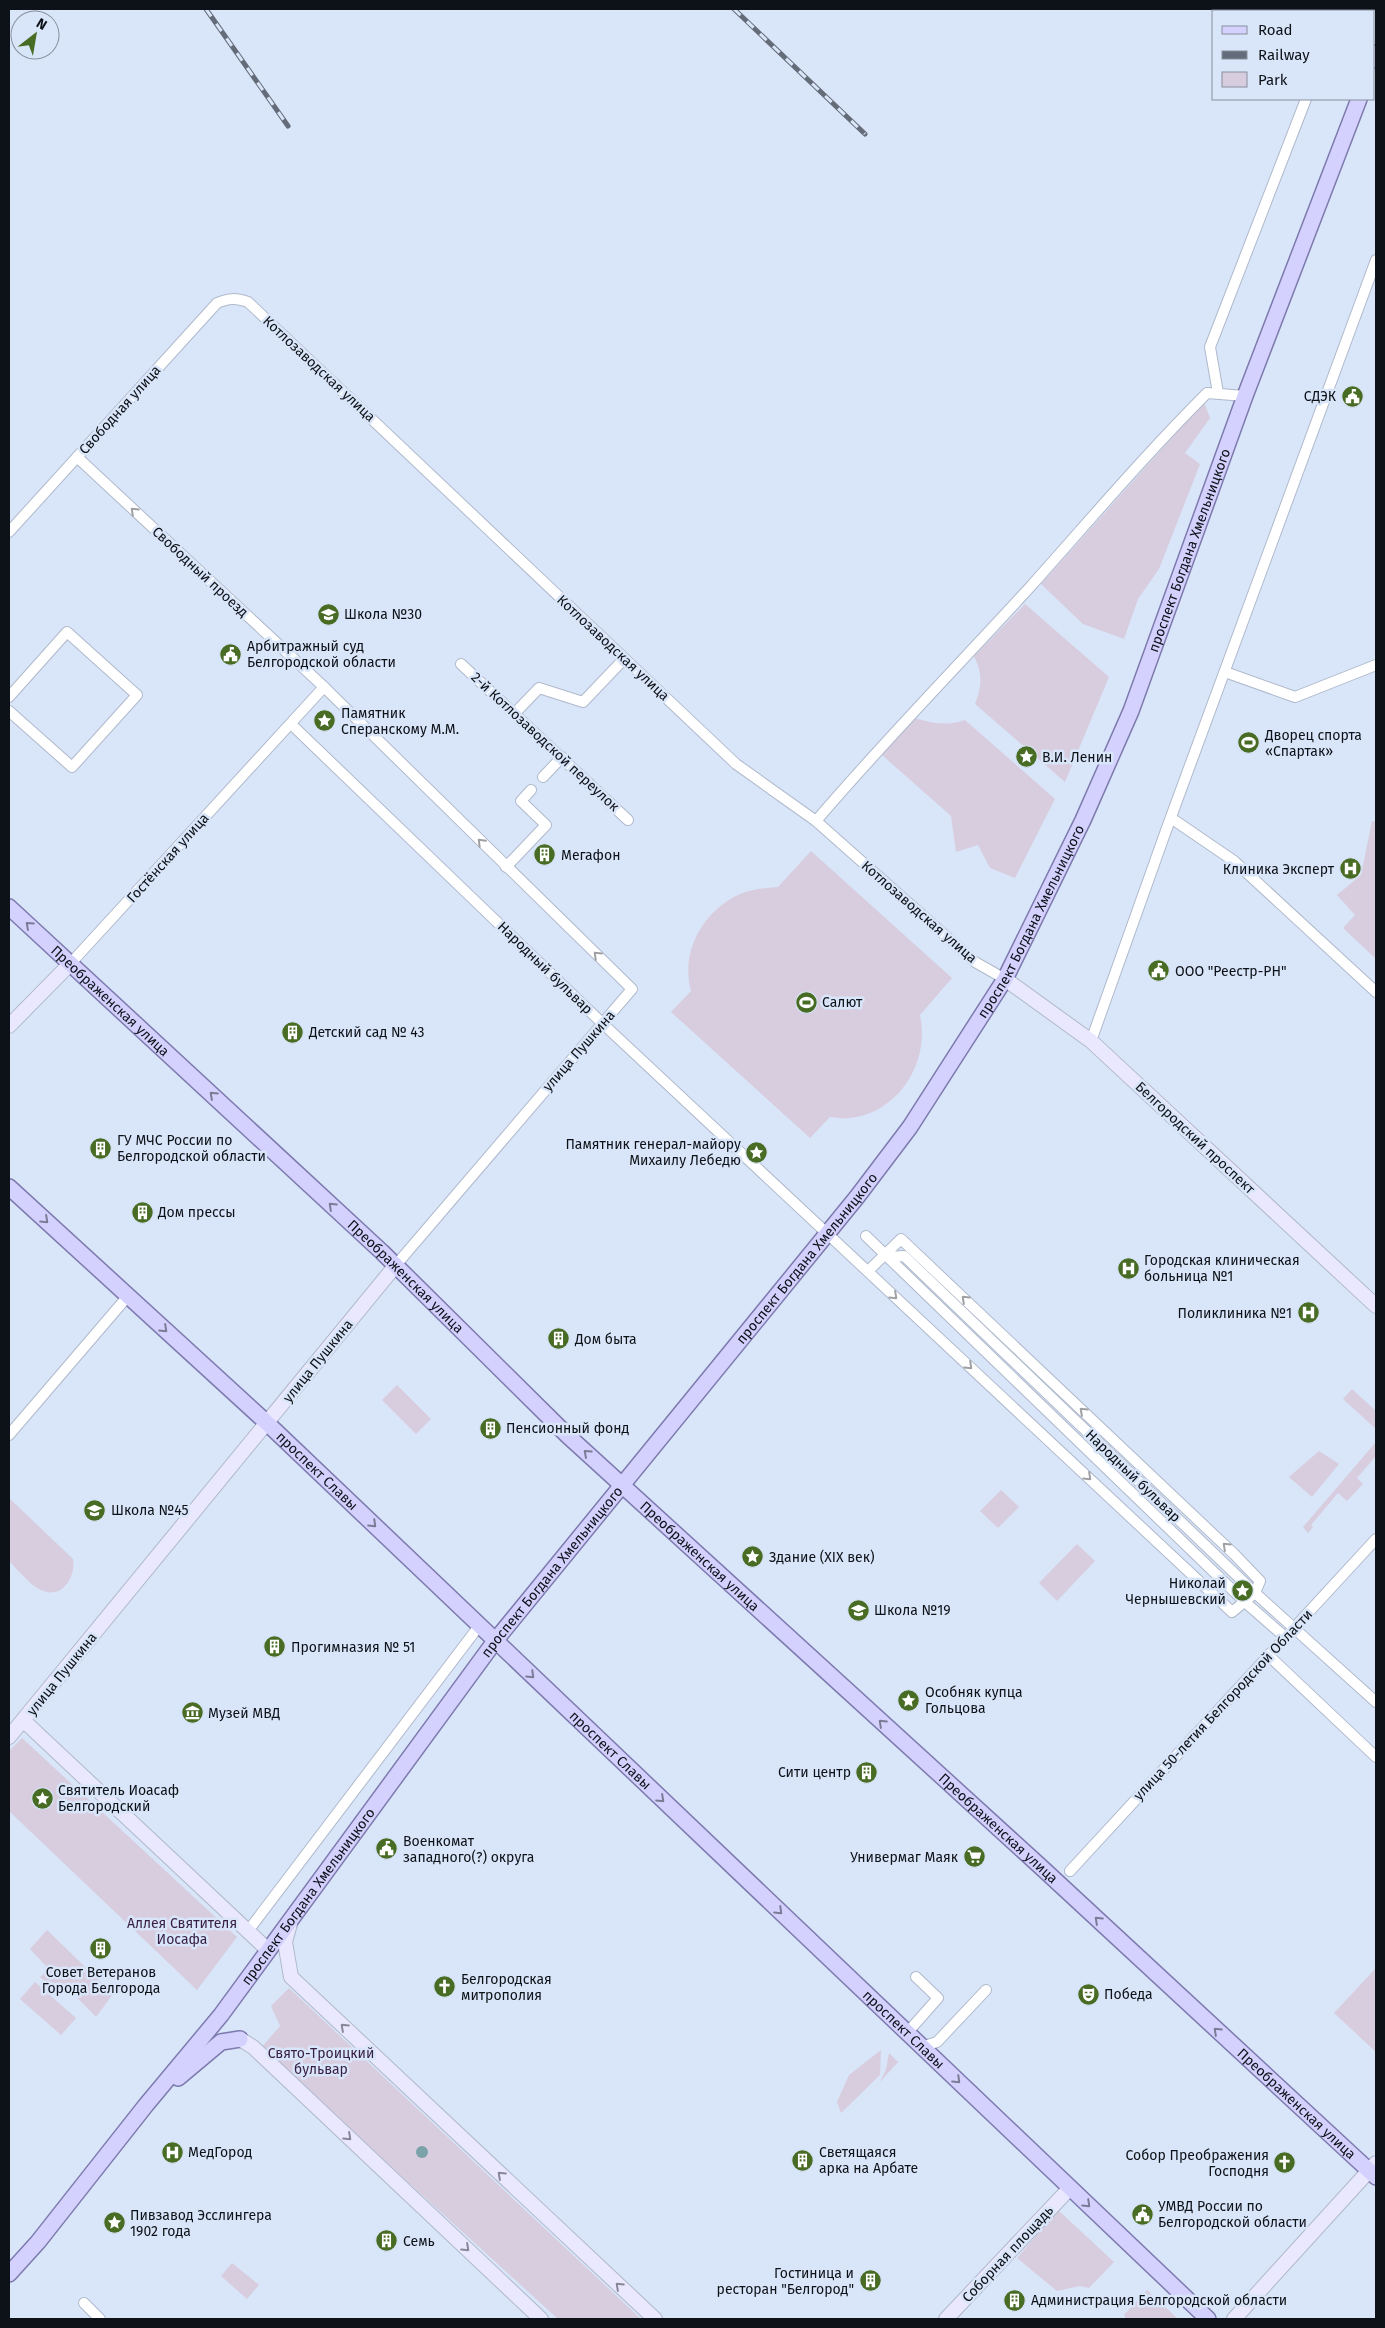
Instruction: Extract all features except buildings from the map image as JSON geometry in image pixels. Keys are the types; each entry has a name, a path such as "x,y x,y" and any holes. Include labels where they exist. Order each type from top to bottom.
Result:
{"main road":[{"name":"проспект Богдана Хмельницкого","path":"9,2274 38,2242 146,2105 221,2015 495,1641 828,1234 910,1127 1007,975 1083,820 1131,711 1245,396 1359,100"},
{"name":"Преображенская улица","path":"9,907 396,1265 567,1435 1374,2170"},
{"name":"проспект Славы","path":"9,1187 267,1423 1208,2319"},
{"path":"146,2105 221,2042 240,2039"}],"street":[{"path":"1218,393 1210,347 1306,100"},
{"path":"1091,1041 1376,260"},
{"name":"Свободная улица","path":"9,532 217,303 237,298"},
{"name":"Котлозаводская улица","path":"237,298 248,302 736,764 816,821 975,962 1007,975"},
{"path":"816,821 870,759 1207,393 1245,396"},
{"name":"Свободный проезд","path":"77,457 324,687"},
{"path":"9,698 67,632 137,695 72,767 9,710"},
{"path":"515,713 539,688 583,702 624,659"},
{"name":"2-й Котлозаводской переулок","path":"462,664 628,820"},
{"path":"1225,672 1295,697 1376,665"},
{"path":"324,687 506,867 546,825 521,801 531,790"},
{"name":"Гостёнская улица","path":"9,1026 71,963 324,687"},
{"name":"Народный бульвар","path":"291,724 602,1023 1232,1612 1246,1602"},
{"path":"543,778 562,757"},
{"path":"1171,818 1234,861 1376,992"},
{"name":"улица Пушкина","path":"9,1737 396,1265 632,989 506,867"},
{"name":"Белгородский проспект","path":"1007,975 1091,1041 1376,1306"},
{"path":"866,1236 1246,1602 1285,1637"},
{"name":"Народный бульвар","path":"887,1255 901,1239 1234,1554 1260,1581 1256,1593"},
{"path":"868,1271 887,1255"},
{"name":"Народный бульвар","path":"887,1255 904,1256 1256,1593 1295,1626 1376,1702"},
{"path":"9,1435 128,1296"},
{"name":"улица 50-летия Белгородской Области","path":"1070,1871 1376,1539"},
{"path":"1246,1602 1256,1593"},
{"path":"248,1931 479,1626"},
{"path":"1268,1654 1376,1757"},
{"path":"24,1721 268,1950"},
{"path":"293,1915 284,1942 291,1977 655,2319"},
{"path":"907,2033 938,1998 916,1978"},
{"path":"921,2047 937,2042 986,1990"},
{"path":"240,2039 253,2047 541,2319"},
{"path":"1234,2319 1374,2170"},
{"name":"Соборная площадь","path":"946,2319 1070,2188"},
{"path":"84,2303 100,2319"}],"green space":[{"path":"1204,402 1210,418 1185,453 1200,464 1159,569 1138,599 1124,639 1083,624 1041,584"},
{"path":"1025,604 1109,677 1065,782 975,704 979,691 980,675 974,656"},
{"path":"915,718 940,724 965,720 1055,799 1015,878 990,868 978,845 956,852 951,816 882,755"},
{"path":"1372,821 1376,822 1376,959 1343,928 1355,915 1337,895 1361,875"},
{"name":"Салют","path":"811,851 952,978 920,1015 922,1036 919,1056 912,1074 901,1090 887,1104 870,1113 851,1118 830,1117 810,1138 671,1012 691,991 688,976 689,961 692,947 705,922 727,901 740,894 763,888 778,887"},
{"path":"397,1385 431,1419 416,1434 382,1400"},
{"path":"1352,1389 1376,1411 1376,1429 1343,1399"},
{"path":"1376,1442 1376,1456 1357,1478 1363,1484 1347,1501 1338,1493 1311,1525 1313,1527 1308,1533 1303,1527"},
{"path":"1319,1451 1339,1464 1312,1497 1289,1477"},
{"path":"1001,1490 1019,1507 998,1528 980,1511"},
{"path":"9,1498 73,1559 70,1579 61,1589 49,1592 37,1588 9,1561"},
{"path":"1077,1544 1095,1561 1057,1601 1039,1583"},
{"name":"Аллея Святителя Иосафа","path":"22,1738 237,1937 197,1990 9,1811 9,1751"},
{"path":"47,1930 113,1994 96,2017 67,1987 59,1994 40,1977 49,1969 30,1949"},
{"path":"1376,1968 1376,2052 1334,2013"},
{"path":"35,1982 76,2018 61,2035 20,1999"},
{"name":"Свято-Троицкий бульвар","path":"289,1988 641,2319 558,2319 261,2048 280,2026 271,2006"},
{"path":"881,2050 880,2075 841,2113 837,2102 849,2075"},
{"path":"889,2053 898,2062 880,2082 886,2069"},
{"path":"1058,2210 1114,2262 1089,2288 1080,2286 1057,2291 1017,2258"},
{"path":"232,2263 259,2285 247,2299 221,2276"},
{"path":"1147,2290 1178,2319 1126,2319 1124,2315"}],"shaded area":[{"path":"424,2146 427,2147 427,2157 420,2158 417,2157 416,2150 417,2147"}],"railway":[{"path":"206,9 288,126"},
{"path":"734,9 865,134"}],"place":[{"name":"СДЭК","path":"1352,396"},
{"name":"Школа №30","path":"328,614"},
{"name":"Арбитражный суд Белгородской области","path":"231,654"},
{"name":"Памятник Сперанскому М.М.","path":"325,721"},
{"name":"Дворец спорта «Спартак»","path":"1249,743"},
{"name":"В.И. Ленин","path":"1026,757"},
{"name":"Мегафон","path":"545,855"},
{"name":"Клиника Эксперт","path":"1350,869"},
{"name":"ООО \"Реестр-РН\"","path":"1159,971"},
{"name":"Салют","path":"806,1002"},
{"name":"Детский сад № 43","path":"293,1032"},
{"name":"ГУ МЧС России по Белгородской области","path":"101,1148"},
{"name":"Памятник генерал-майору Михаилу Лебедю","path":"757,1152"},
{"name":"Дом прессы","path":"142,1212"},
{"name":"Городская клиническая больница №1","path":"1128,1268"},
{"name":"Поликлиника №1","path":"1308,1313"},
{"name":"Дом быта","path":"559,1339"},
{"name":"Пенсионный фонд","path":"490,1428"},
{"name":"Школа №45","path":"95,1510"},
{"name":"Здание (XIX век)","path":"753,1557"},
{"name":"Николай Чернышевский","path":"1242,1591"},
{"name":"Школа №19","path":"858,1610"},
{"name":"Прогимназия № 51","path":"275,1647"},
{"name":"Особняк купца Гольцова","path":"909,1700"},
{"name":"Музей МВД","path":"192,1713"},
{"name":"Сити центр","path":"867,1772"},
{"name":"Святитель Иоасаф Белгородский","path":"42,1798"},
{"name":"Военкомат западного(?) округа","path":"387,1849"},
{"name":"Универмаг Маяк","path":"974,1857"},
{"name":"Совет Ветеранов Города Белгорода","path":"101,1949"},
{"name":"Белгородская митрополия","path":"445,1987"},
{"name":"Победа","path":"1088,1994"},
{"name":"МедГород","path":"172,2152"},
{"name":"Светящаяся арка на Арбате","path":"803,2160"},
{"name":"Собор Преображения Господня","path":"1285,2163"},
{"name":"УМВД России по Белгородской области","path":"1142,2214"},
{"name":"Пивзавод Эсслингера 1902 года","path":"114,2223"},
{"name":"Семь","path":"387,2241"},
{"name":"Гостиница и ресторан \"Белгород\"","path":"870,2281"},
{"name":"Администрация Белгородской области","path":"1015,2300"}]}
